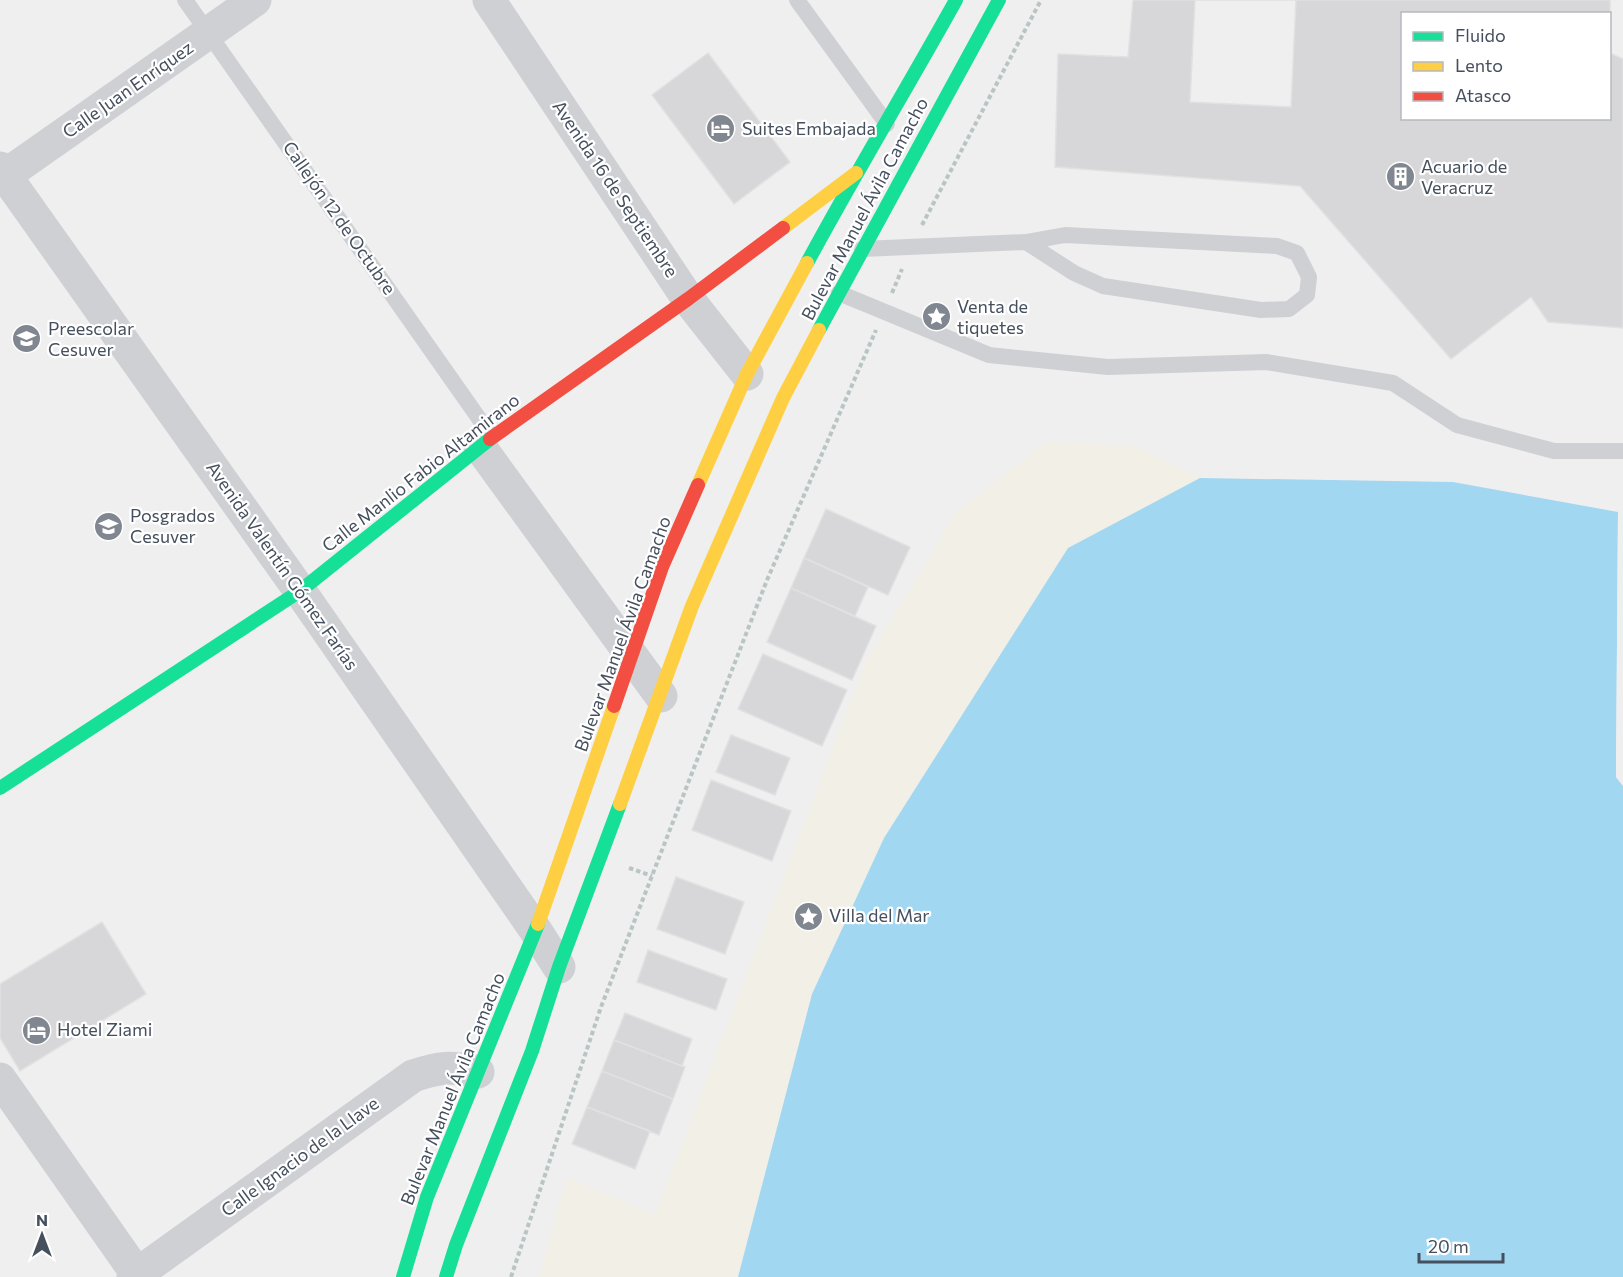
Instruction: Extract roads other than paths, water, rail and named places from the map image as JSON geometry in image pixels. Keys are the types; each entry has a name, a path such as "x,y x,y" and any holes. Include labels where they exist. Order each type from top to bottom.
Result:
{"main road":[{"name":"Bulevar Manuel Ávila Camacho","path":"403,1277 427,1197 537,931 662,567 747,374 856,173 887,124 956,0"},
{"name":"Bulevar Manuel Ávila Camacho","path":"446,1277 456,1245 532,1051 559,967 661,696 692,606 783,398 999,0"},
{"name":"Calle Manlio Fabio Altamirano","path":"0,788 300,591 486,442 688,299 856,173"}],"street":[{"name":"Calle Juan Enríquez","path":"2,174 255,0"},
{"name":"Avenida 16 de Septiembre","path":"489,0 688,299 747,374"},
{"name":"Avenida Valentín Gómez Farías","path":"2,174 300,591 537,931 559,967"},
{"name":"Callejón 12 de Octubre","path":"486,442 661,696"},
{"name":"Calle Ignacio de la Llave","path":"137,1276 413,1076 436,1069 455,1067 478,1072"},
{"path":"0,1079 137,1276"}],"lane":[{"name":"Callejón 12 de Octubre","path":"185,0 486,442"},
{"path":"797,0 887,124"},
{"path":"862,249 1026,242 1065,235 1277,246 1297,253 1310,277 1307,296 1288,309 1261,310 1103,286 1074,273 1026,242"},
{"path":"839,293 989,355 1108,367 1266,362 1393,383 1457,425 1554,452 1623,452"}],"water":[{"path":"1200,478 1453,482 1618,512 1616,777 1623,786 1623,1277 738,1277 812,994 884,838 1068,548"}],"place":[{"name":"Suites Embajada","path":"721,129"},
{"name":"Acuario de Veracruz","path":"1400,177"},
{"name":"Venta de tiquetes","path":"936,317"},
{"name":"Preescolar Cesuver","path":"27,339"},
{"name":"Posgrados Cesuver","path":"109,526"},
{"name":"Villa del Mar","path":"808,916"},
{"name":"Hotel Ziami","path":"36,1030"}]}
